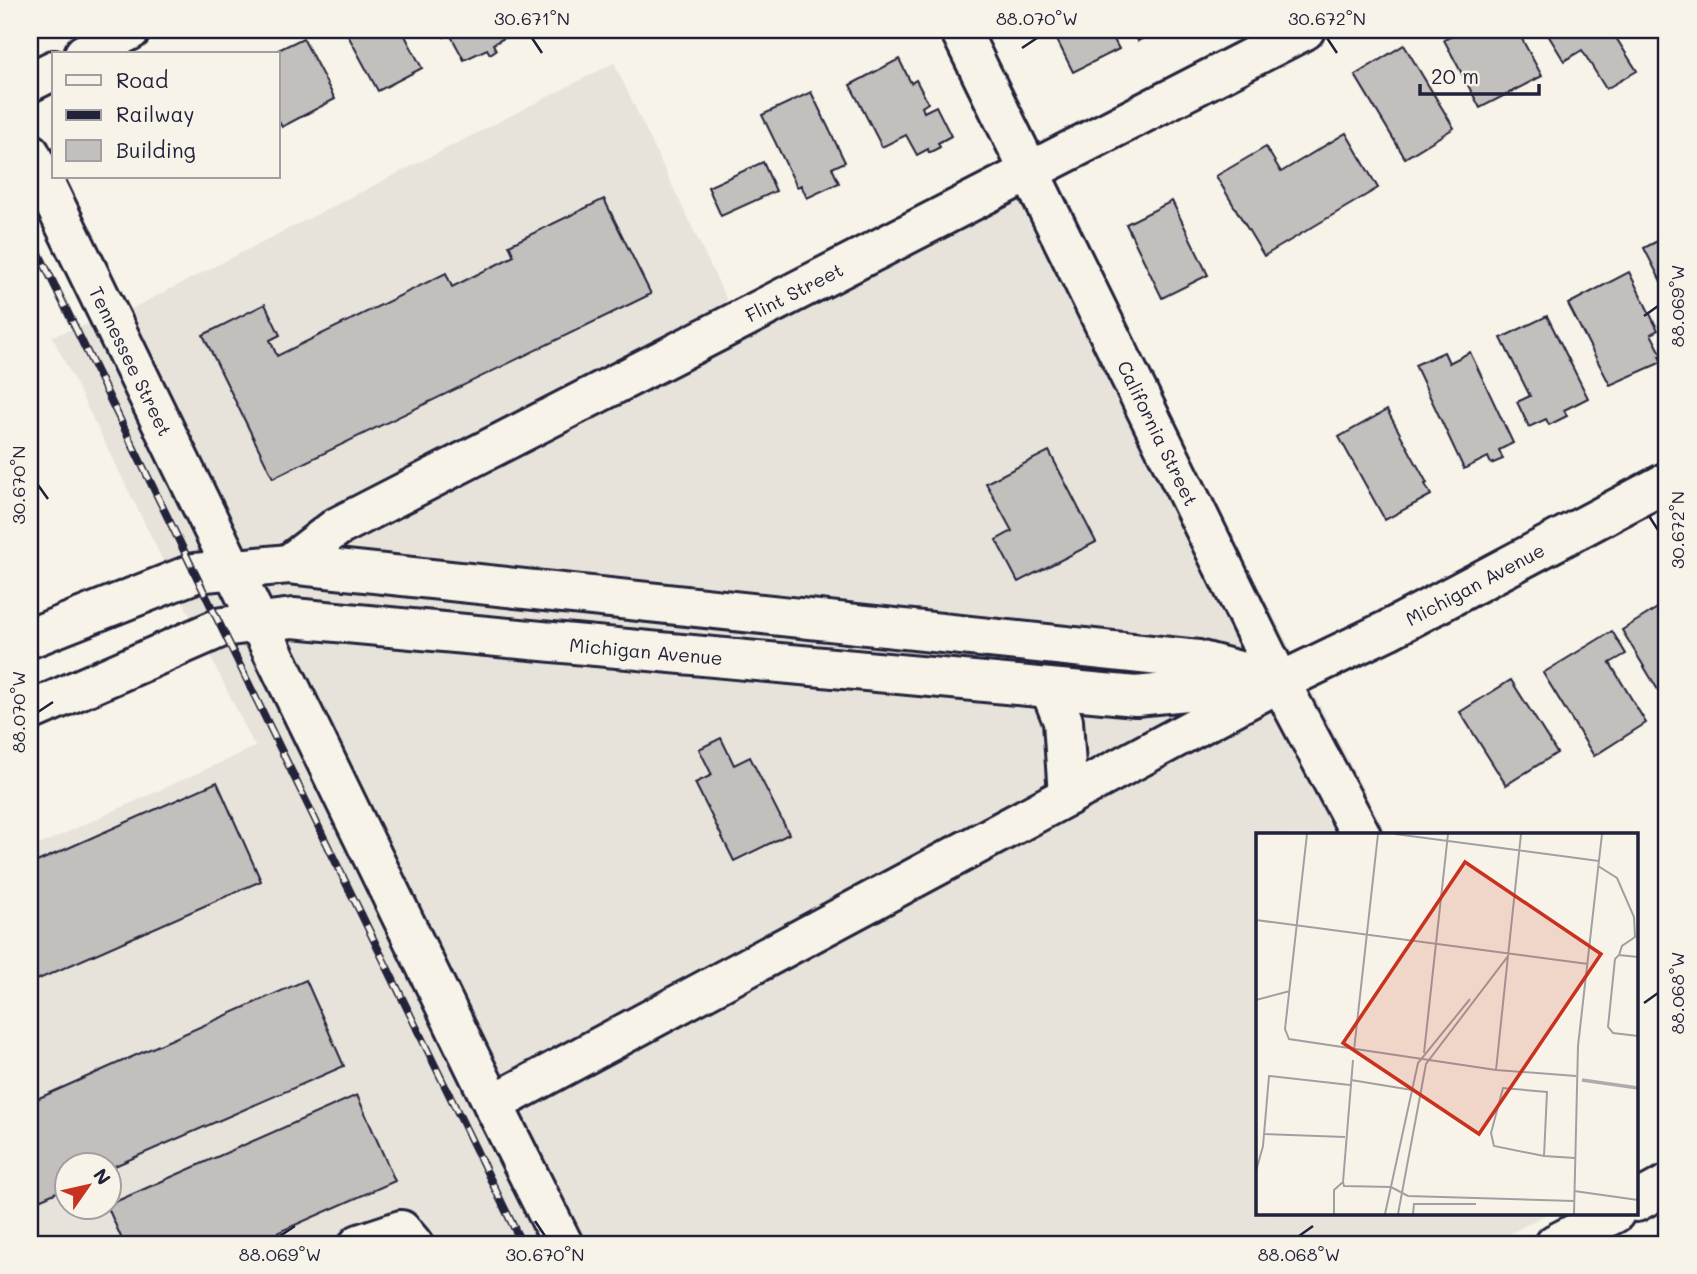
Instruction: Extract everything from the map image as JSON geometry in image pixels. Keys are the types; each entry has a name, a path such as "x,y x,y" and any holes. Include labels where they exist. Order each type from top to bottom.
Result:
{"street":[{"path":"88,52 131,30"},
{"name":"California Street","path":"960,30 1280,682 1360,833"},
{"name":"Flint Street","path":"289,565 337,527 1305,30"},
{"path":"30,82 52,70"},
{"name":"Tennessee Street","path":"30,153 563,1244"},
{"name":"Michigan Avenue","path":"30,711 222,627 293,618 1136,696 1280,682 1388,629 1667,482"},
{"path":"30,638 195,573 289,565 1199,660 1280,682"},
{"path":"493,1104 1280,682"},
{"path":"1050,689 1063,722 1068,796"},
{"path":"1638,1201 1667,1185"},
{"path":"1563,1231 1612,1214"},
{"path":"359,1244 401,1230 413,1244"}],"shaded area":[{"path":"614,63 731,309 1035,155 1386,833 1256,833 1256,1214 1547,1214 1490,1244 30,1244 30,849 255,747 52,336 125,312"}],"building":[{"path":"345,30 402,30 422,68 378,91"},
{"path":"440,30 505,30 508,36 493,44 496,50 490,54 487,49 464,60 450,34 444,37"},
{"path":"1052,30 1109,30 1119,49 1073,72"},
{"path":"1132,30 1159,30 1138,41"},
{"path":"1463,30 1517,30 1542,76 1480,108 1444,40"},
{"path":"1545,30 1611,30 1637,71 1606,89 1582,50 1564,61"},
{"path":"303,38 335,99 282,127 280,52 274,52"},
{"path":"1404,45 1454,128 1405,158 1355,75"},
{"path":"899,59 911,83 916,80 928,103 922,107 924,112 936,106 951,136 938,143 940,147 929,153 928,149 917,155 906,135 882,147 850,85"},
{"path":"811,92 845,162 832,168 839,183 807,198 801,185 797,187 762,115"},
{"path":"1346,133 1378,188 1264,256 1216,176 1266,147 1281,172"},
{"path":"763,162 776,191 721,216 708,187"},
{"path":"604,199 651,294 273,478 203,335 265,304 280,335 270,340 277,356 446,273 452,287 514,256 509,245"},
{"path":"1172,201 1208,275 1162,298 1126,224"},
{"path":"1667,236 1667,293 1644,248"},
{"path":"1629,272 1658,330 1651,334 1662,355 1659,356 1662,362 1610,385 1568,304"},
{"path":"1547,316 1588,398 1564,410 1567,416 1549,425 1546,419 1529,427 1517,402 1530,396 1501,338"},
{"path":"1444,352 1449,363 1470,352 1513,443 1499,450 1503,459 1491,464 1488,457 1464,469 1415,365"},
{"path":"1387,410 1431,495 1385,520 1339,437"},
{"path":"1049,451 1096,542 1018,582 996,540 1012,531 986,483"},
{"path":"1667,602 1667,705 1622,630"},
{"path":"1612,631 1626,654 1610,663 1646,723 1594,756 1543,673"},
{"path":"1511,680 1557,753 1506,785 1460,712"},
{"path":"721,738 734,765 750,757 789,834 734,861 695,783 712,775 699,749"},
{"path":"217,782 261,881 30,983 30,865"},
{"path":"306,980 344,1066 122,1163 122,1152 52,1152 52,1194 30,1204 30,1102"},
{"path":"357,1095 395,1181 252,1244 124,1244 114,1222 122,1222 122,1199"}],"railway":[{"path":"30,235 522,1244"}]}
